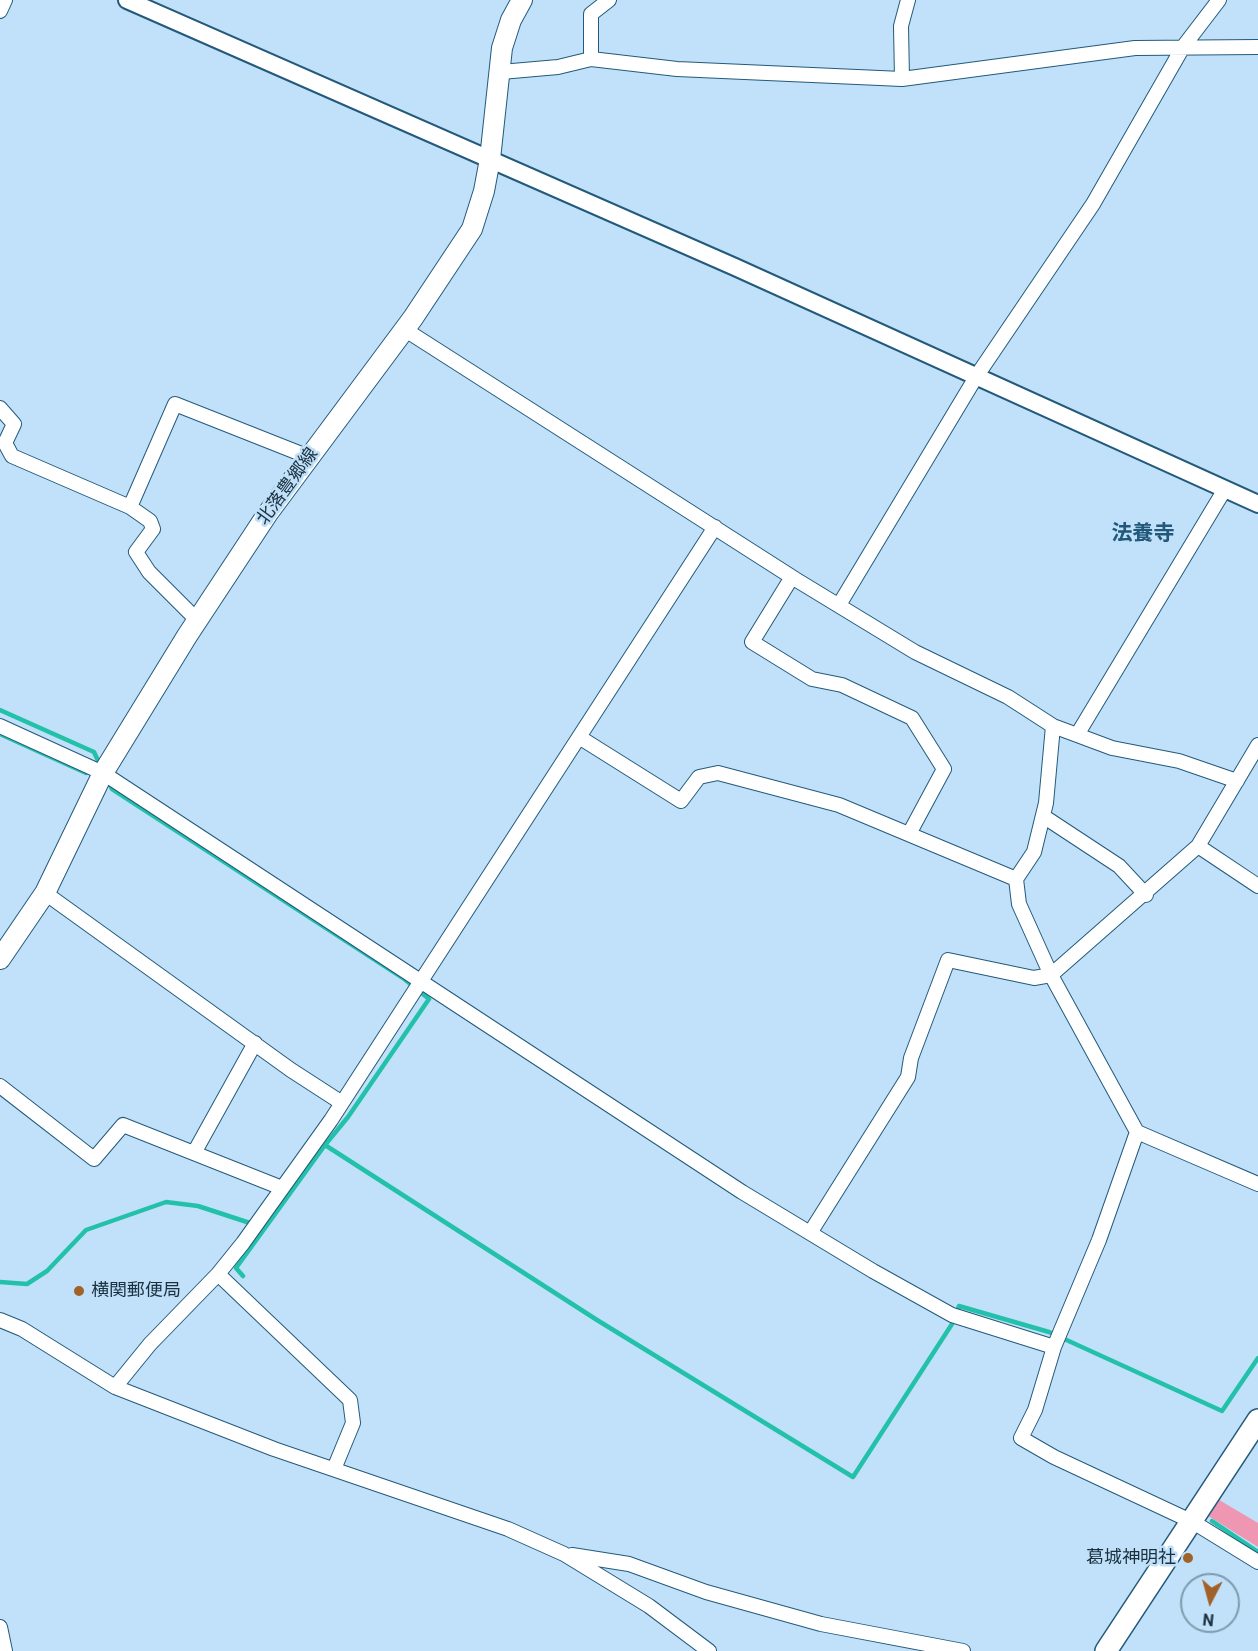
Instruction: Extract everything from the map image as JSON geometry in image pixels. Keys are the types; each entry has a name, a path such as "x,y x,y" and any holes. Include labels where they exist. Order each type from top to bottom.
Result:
{"main road":[{"name":"北落豊郷線","path":"0,959 45,892 103,773 198,621 268,513 404,329 472,230 484,191 490,159 502,48 511,20 522,0"},
{"path":"1106,1651 1258,1420"}],"street":[{"path":"0,11 5,0"},
{"path":"126,0 490,159 1258,504"},
{"path":"591,59 591,14 609,0"},
{"path":"902,79 901,26 908,0"},
{"path":"839,605 976,377 1093,204 1183,47 1219,0"},
{"path":"501,72 558,67 591,59 678,69 902,79 1135,48 1258,47"},
{"path":"404,329 792,577 915,652 1008,697 1053,726 1112,748 1179,761 1237,781"},
{"path":"130,507 175,404 309,457"},
{"path":"0,408 14,424 5,443 12,456 130,507 150,520 153,529 136,552 149,572 198,621"},
{"path":"1077,735 1224,489"},
{"path":"115,1387 150,1344 218,1274 342,1103 715,527"},
{"path":"792,577 752,642 812,679 842,685 912,718 944,769 909,834"},
{"path":"0,726 103,773 742,1192 810,1233 952,1315 1054,1347"},
{"path":"1053,726 1043,816 1034,852 1016,879 1019,904 1051,975 1137,1132 1258,1184"},
{"path":"579,737 681,801 699,777 718,773 839,805 1016,879"},
{"path":"810,1233 908,1077 911,1058 948,960 1034,978 1051,975 1146,895 1198,846 1258,745"},
{"path":"1043,816 1119,866 1146,895"},
{"path":"1198,846 1258,886"},
{"path":"45,892 342,1103"},
{"path":"194,1153 255,1043"},
{"path":"0,1086 94,1159 123,1125 282,1188"},
{"path":"1137,1132 1103,1230 1054,1347 1035,1410 1021,1438 1054,1457 1193,1522 1258,1562"},
{"path":"218,1274 350,1400 353,1423 334,1469"},
{"path":"0,1320 22,1329 115,1387 205,1424 508,1529 564,1554 649,1606 710,1651"},
{"path":"564,1554 628,1564 706,1592 821,1624 963,1651"},
{"path":"0,1627 5,1651"}],"shaded area":[{"path":"1204,1491 1258,1523 1258,1547 1194,1507"}],"waterway":[{"path":"0,710 94,752 100,765"},
{"path":"0,734 86,773"},
{"path":"108,781 112,789 403,978 429,999 348,1117 325,1145"},
{"path":"243,1276 236,1268 325,1145 597,1320 853,1477 952,1324 959,1306 1049,1332 1222,1411 1258,1358"},
{"path":"0,1282 27,1284 47,1271 86,1230 166,1202 198,1206 253,1224"},
{"path":"1212,1521 1258,1552"}],"place":[{"name":"横関郵便局","path":"79,1291"},
{"name":"葛城神明社","path":"1188,1558"}],"district":[{"name":"法養寺","path":"1143,535"}]}
